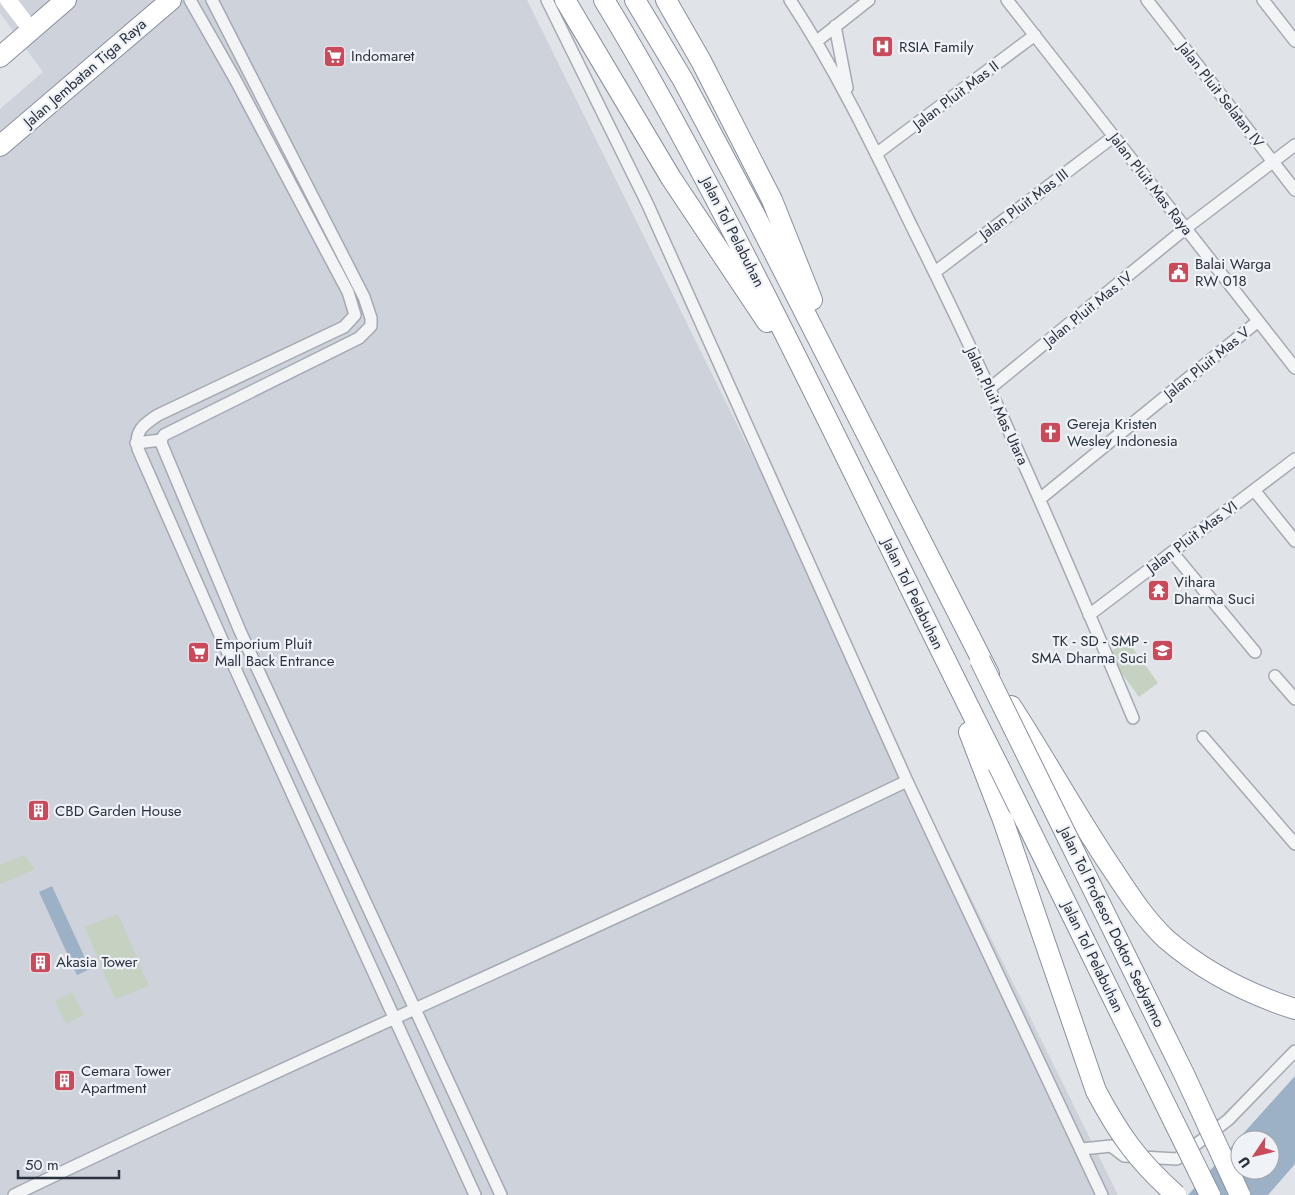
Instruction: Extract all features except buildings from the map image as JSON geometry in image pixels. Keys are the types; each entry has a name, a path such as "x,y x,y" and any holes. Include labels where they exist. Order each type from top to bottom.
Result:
{"highway":[{"path":"0,56 66,0"},
{"name":"Jalan Jembatan Tiga Raya","path":"0,146 171,0"},
{"path":"565,0 671,178 820,403"},
{"name":"Jalan Tol Pelabuhan","path":"604,0 706,178 820,403 931,632 1210,1195"},
{"name":"Jalan Tol Pelabuhan","path":"635,0 682,80 756,217 980,660"},
{"path":"666,0 701,61 772,200 858,418"},
{"path":"931,632 1003,820 1096,1091 1115,1127 1137,1157 1176,1195"},
{"path":"980,660 1050,766 1101,854 1141,911 1166,938 1199,964 1257,996 1295,1009"},
{"name":"Jalan Tol Profesor Doktor Sedyatmo","path":"980,660 1184,1074 1240,1195"}],"street":[{"path":"8,0 31,30"},
{"path":"190,0 235,79 348,292 355,315 344,327 158,415 144,424 138,432 136,442 140,458 215,625 475,1195"},
{"path":"161,440 164,435 359,338 371,326 372,318 364,298 212,0"},
{"path":"547,0 647,203 907,781 1082,1149 1102,1195"},
{"name":"Jalan Pluit Mas Utara","path":"790,0 817,41 849,100 935,272 1041,498 1133,718"},
{"path":"817,41 869,0"},
{"name":"Jalan Pluit Mas Raya","path":"1007,0 1186,228 1257,322 1295,368"},
{"name":"Jalan Pluit Selatan IV","path":"1147,0 1295,190"},
{"path":"1263,0 1295,41"},
{"name":"Jalan Pluit Mas Utara","path":"835,26 849,100"},
{"name":"Jalan Pluit Mas II","path":"876,154 1035,35"},
{"name":"Jalan Pluit Mas III","path":"935,272 1113,137"},
{"name":"Jalan Pluit Mas IV","path":"989,389 1186,228 1295,145"},
{"name":"Jalan Pluit Mas V","path":"1041,498 1257,322"},
{"path":"136,442 161,440"},
{"path":"161,440 240,631 501,1195"},
{"name":"Jalan Pluit Mas VI","path":"1089,615 1295,459"},
{"path":"1254,490 1295,541"},
{"path":"1172,552 1255,652"},
{"path":"1275,676 1295,699"},
{"path":"1203,737 1295,844"},
{"path":"14,1195 185,1113 776,844 907,781"},
{"path":"1082,1149 1111,1146 1124,1156 1177,1159 1228,1120 1295,1050"}],"shaded area":[{"path":"0,0 527,0 1118,1195 0,1195 0,109 43,72 0,13"}],"green space":[{"path":"1127,640 1158,683 1139,697 1108,654"},
{"path":"24,855 35,869 0,884 0,865"},
{"path":"118,914 149,986 115,999 85,927"},
{"path":"72,992 84,1015 66,1024 55,1001"}],"water":[{"path":"52,886 90,969 77,975 39,892"},
{"path":"1295,1076 1295,1164 1268,1195 1188,1195 1230,1148 1230,1180 1280,1180 1280,1130 1246,1130"}],"place":[{"name":"RSIA Family","path":"883,47"},
{"name":"Indomaret","path":"335,56"},
{"name":"Balai Warga RW 018","path":"1179,273"},
{"name":"Gereja Kristen Wesley Indonesia","path":"1051,433"},
{"name":"Vihara Dharma Suci","path":"1158,591"},
{"name":"TK - SD - SMP - SMA Dharma Suci","path":"1163,650"},
{"name":"Emporium Pluit Mall Back Entrance","path":"199,653"},
{"name":"CBD Garden House","path":"39,811"},
{"name":"Akasia Tower","path":"40,962"},
{"name":"Cemara Tower Apartment","path":"65,1080"}]}
